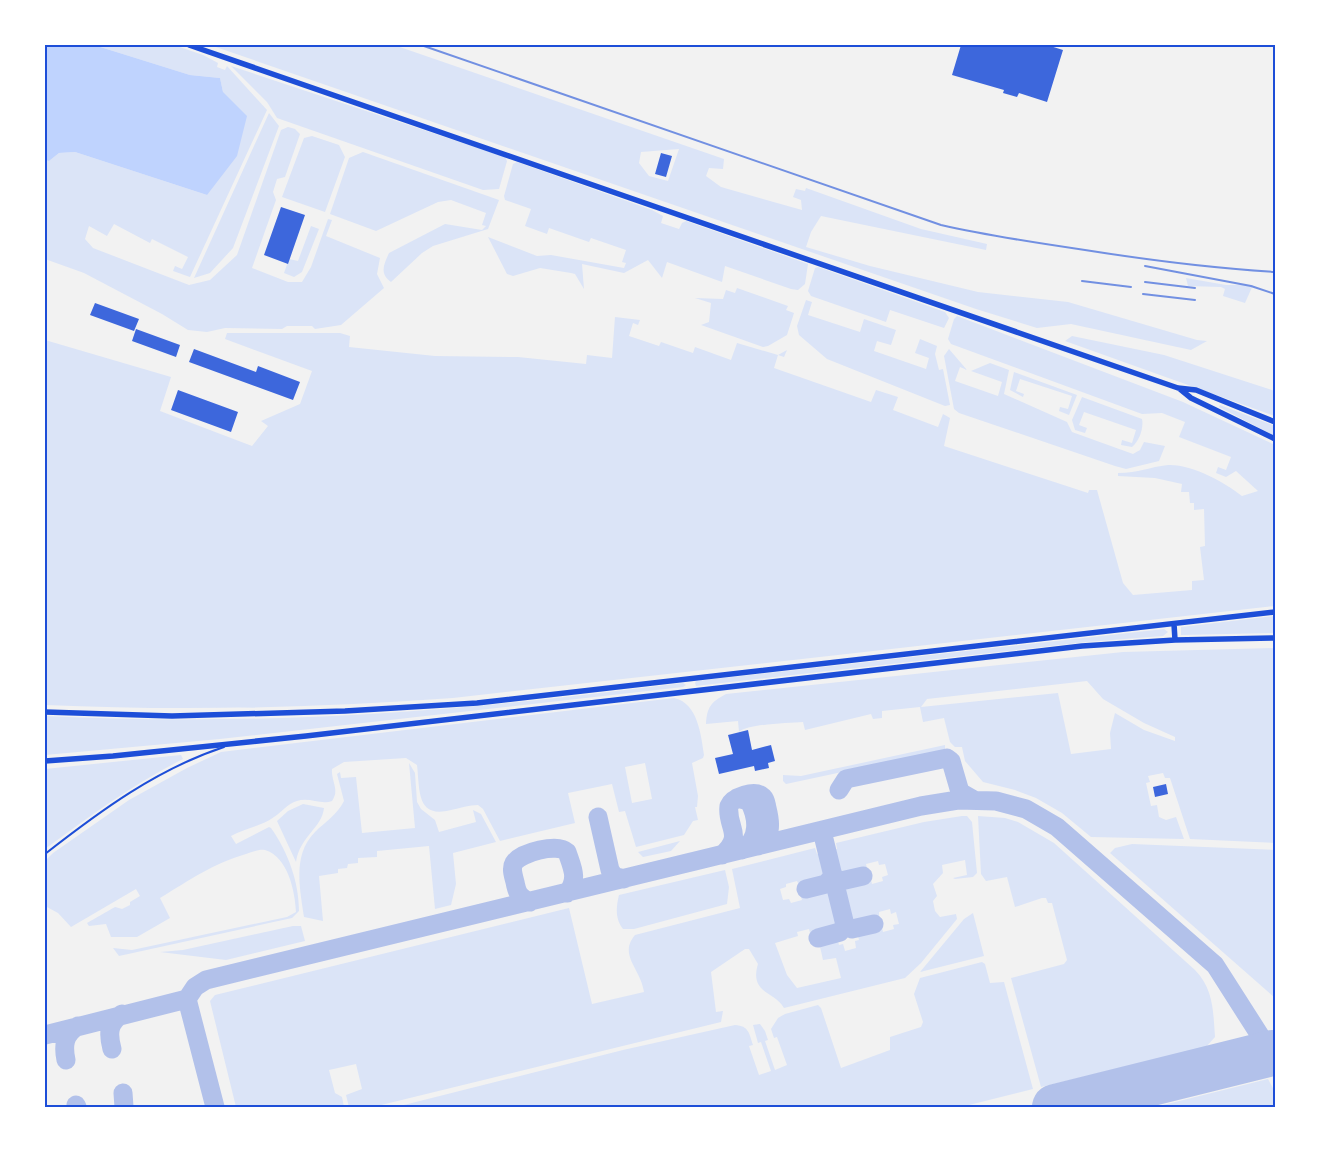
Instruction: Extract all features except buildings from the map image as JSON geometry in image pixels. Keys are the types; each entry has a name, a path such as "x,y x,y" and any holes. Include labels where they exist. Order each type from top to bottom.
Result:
{"main road":[{"path":"189,45 1178,388 1196,390 1275,422"},
{"path":"1178,388 1191,398 1275,439"},
{"path":"45,712 172,716 344,711 477,703 1275,612"},
{"path":"1174,624 1175,640"},
{"path":"45,761 233,744 1082,646 1175,640 1275,638"},
{"path":"690,679 691,691"}],"lane":[{"path":"45,854 147,781 200,755 233,744"}],"shaded area":[{"path":"94,45 174,45 203,55 218,63 217,67 225,70 227,66 267,110 190,277 173,271 175,266 182,269 188,257 152,239 150,243 114,224 107,236 89,226 85,239 93,248 189,285 210,280 237,255 281,130 288,127 295,129 300,134 285,177 277,179 273,192 276,200 252,268 288,282 302,282 311,267 328,219 332,220 326,236 380,258 377,274 384,288 341,325 315,329 312,326 287,326 282,329 225,328 207,332 188,330 162,314 84,273 45,259 45,160 49,161 59,153 75,152 207,195 223,92 220,78 190,75"},
{"path":"210,45 394,45 724,159 723,169 709,168 706,176 721,187 802,210 801,200 793,197 796,189 805,191 806,188 921,229 987,244 986,250 821,216 811,232 806,247 870,266 978,292 1068,302 1197,340 1207,341 1191,350 1071,324 1037,328 976,309","holes":["679,149 668,181 649,176 639,163 641,152"]},
{"path":"231,66 505,157 507,161 499,189 483,190 277,118 267,102"},
{"path":"269,113 279,126 233,248 210,273 194,278"},
{"path":"312,136 339,145 345,157 325,212 282,197 304,138"},
{"path":"363,152 499,200 488,229 433,246 422,253 391,282 387,279 384,272 384,265 389,253 445,224 482,230 486,226 482,225 486,213 451,200 438,202 376,231 330,214 349,158"},
{"path":"517,162 652,210 663,216 661,223 679,229 682,223 686,221 808,264 805,284 798,290 791,289 725,266 722,282 667,262 662,278 648,260 624,273 582,264 584,289 575,274 571,273 540,268 513,276 507,274 488,237 537,256 551,255 624,268 626,263 622,262 626,250 591,238 589,242 549,228 547,234 525,226 531,209 505,200 504,196 513,164"},
{"path":"311,226 319,229 302,272 294,277 284,273 289,259 298,261"},
{"path":"818,267 945,312 949,318 944,328 890,310 886,322 811,296 808,291 815,268"},
{"path":"1186,278 1226,285 1253,285 1245,303 1223,296 1225,289 1221,287 1188,286"},
{"path":"737,288 788,306 786,310 794,313 787,335 763,347 701,325 709,322 711,303 695,298 723,299 726,290 735,293"},
{"path":"806,300 812,302 808,315 860,332 864,319 896,330 891,345 877,341 874,351 926,369 929,358 915,353 920,339 937,346 935,354 939,370 943,369 950,405 945,406 827,359 799,335 797,326"},
{"path":"957,316 1183,402 1275,445 1275,606 453,698 249,708 45,705 45,340 171,377 160,411 252,446 268,426 261,421 300,404 312,371 225,339 227,333 340,333 350,336 349,347 435,356 518,357 586,364 587,355 612,358 615,317 640,320 638,325 633,323 629,336 659,346 661,342 693,353 695,347 731,360 737,343 778,355 774,368 871,402 876,390 898,397 893,410 938,427 943,414 950,418 944,446 1088,493 1089,490 1097,490 1123,583 1133,595 1192,590 1192,581 1204,580 1200,547 1205,546 1204,509 1194,510 1194,503 1190,503 1189,492 1181,492 1182,484 1155,478 1118,476 1118,473 1177,465 1207,475 1242,496 1258,491 1236,471 1226,477 1216,473 1218,467 1226,470 1231,457 1179,437 1185,422 1162,413 1142,414 951,344 948,339 954,319"},
{"path":"1072,336 1164,355 1275,391 1275,416 1065,341"},
{"path":"949,349 967,370 960,367 955,381 998,396 1002,382 971,371 990,363 1009,370 1004,394 1067,422 1072,432 1133,454 1140,450 1144,442 1165,446 1159,461 1126,469 959,413 954,409 944,356"},
{"path":"787,350 784,357 778,355"},
{"path":"1014,372 1077,395 1069,415 1059,411 1060,407 1068,409 1072,396 1020,379 1016,391 1024,394 1023,397 1010,390"},
{"path":"1082,397 1142,419 1142,430 1135,445 1132,447 1121,445 1122,440 1132,443 1136,430 1084,412 1079,425 1087,428 1085,433 1075,430 1072,420"},
{"path":"1220,405 1275,426 1275,436 1219,407"},
{"path":"1275,616 1275,633 1181,635 1181,627"},
{"path":"1164,629 1168,632 1163,636 1087,642 696,686 695,683 696,681"},
{"path":"1275,648 1275,843 1190,839 1170,778 1165,778 1163,773 1148,776 1150,782 1146,783 1151,806 1157,805 1159,817 1166,820 1176,817 1184,839 1091,837 1062,813 1036,798 1015,790 983,782 965,761 962,747 955,747 950,742 944,718 923,722 920,707 882,711 882,718 873,719 871,714 805,730 803,722 750,727 739,732 738,721 706,724 707,713 711,706 726,694 1123,652","holes":["1087,681 1103,699 1144,723 1175,737 1175,741 1144,730 1115,713 1110,733 1111,749 1071,754 1058,693 921,707 927,699"]},
{"path":"683,683 686,685 683,687 220,739 45,755 45,716 153,719 314,717 502,704"},
{"path":"674,698 682,701 693,713 700,729 704,755 703,758 692,763 698,796 697,807 695,807 698,820 693,821 684,835 636,847 625,811 619,812 612,784 568,793 575,823 500,841 483,809 478,805 440,812 431,810 426,806 420,793 417,765 406,758 344,762 332,769 335,793 332,801 297,801 269,820 231,836 236,844 269,827 271,828 283,847 295,878 299,911 292,918 119,956 113,948 132,950 287,917 296,912 292,885 285,867 273,854 265,850 255,851 234,858 212,868 160,898 170,918 137,937 111,937 106,924 89,926 87,923 115,907 122,909 130,905 130,902 140,896 136,889 71,927 58,913 45,906 45,861 53,853 129,800 187,768 221,752","holes":["645,763 652,799 632,803 625,767"]},
{"path":"945,745 945,750 786,784 783,781 783,775 801,776"},
{"path":"181,755 183,759 129,790 45,849 45,769"},
{"path":"409,763 415,773 417,802 421,809 435,820 439,832 476,822 473,810 481,814 496,842 453,853 456,884 451,905 435,909 429,846 377,851 377,857 358,858 358,863 348,864 347,868 338,869 338,873 319,876 323,921 304,917 299,873 300,862 308,841 344,801 337,774 340,772 341,778 356,777 362,833 415,828"},
{"path":"303,804 324,808 319,821 302,845 296,862 277,821 288,811"},
{"path":"967,816 972,822 977,873 973,877 955,879 953,878 967,875 965,860 942,865 943,873 933,884 937,896 933,901 935,911 940,917 956,914 957,919 921,963 905,978 784,1008 780,1002 760,987 756,974 758,964 749,949 745,949 711,972 716,1012 723,1011 721,1022 373,1107 349,1107 346,1095 362,1089 356,1064 329,1070 335,1093 342,1097 344,1107 236,1107 210,1001 215,995 569,908 592,1004 644,992 630,956 630,942 635,935 740,908 732,869 815,848 817,854 821,853 828,871 826,872 827,878 805,886 804,883 799,885 797,881 786,884 786,887 780,889 783,900 789,899 791,903 802,900 801,897 807,895 807,893 825,888 826,891 830,890 840,920 837,921 838,926 817,934 816,932 810,933 809,929 797,932 798,936 775,943 787,975 797,988 841,978 836,958 823,960 819,942 837,937 839,945 843,944 845,951 856,948 855,941 859,940 857,932 875,927 876,930 882,928 883,932 894,929 893,925 899,924 896,912 891,914 890,909 879,912 879,916 873,918 873,920 851,924 840,893 843,892 841,887 863,879 864,881 871,880 872,884 883,881 882,877 888,875 885,864 879,865 878,861 866,864 867,868 862,869 862,871 843,876 843,874 839,875 832,857 834,856 833,850 837,849 836,843 924,822"},
{"path":"978,816 1005,818 1018,822 1054,843 1195,970 1206,985 1213,1010 1215,1037 1206,1047 1041,1087 1011,978 1064,964 1067,960 1052,903 1048,903 1046,898 1042,898 1015,907 1007,877 986,881 981,874"},
{"path":"680,841 671,851 643,857 638,852"},
{"path":"1132,844 1275,850 1275,998 1110,853 1115,848"},
{"path":"725,870 729,887 727,904 634,929 623,929 620,925 617,913 619,895"},
{"path":"973,913 984,956 920,972 964,919"},
{"path":"293,926 301,926 305,941 226,960 160,952 183,950"},
{"path":"982,962 985,964 990,983 1004,982 1033,1089 961,1107 396,1107 623,1050 735,1025 743,1027 749,1034 753,1045 749,1046 759,1075 771,1071 761,1042 758,1043 753,1025 760,1024 765,1031 768,1040 765,1041 775,1070 787,1065 777,1037 774,1038 771,1029 778,1018 785,1014 818,1005 821,1008 841,1068 890,1050 890,1037 921,1027 923,1022 914,994 920,978"},
{"path":"1268,1079 1275,1092 1275,1107 1155,1107"}],"water":[{"path":"45,45 94,45 190,75 220,78 223,92 247,116 237,156 207,195 75,152 59,153 49,161 45,160"}],"taxiway":[{"path":"839,790 846,779 947,758 951,761 960,792 974,800"},
{"path":"722,855 729,848 734,836 729,806 744,795 759,795 766,802 769,829 766,838 758,846"},
{"path":"737,798 749,801 754,814 756,828 752,840 742,850"},
{"path":"187,999 195,987 206,980 921,806 958,800 996,801 1026,809 1057,827 1215,965 1275,1059"},
{"path":"598,817 610,870 614,876 624,879"},
{"path":"822,831 845,925 852,929 874,924"},
{"path":"530,902 518,892 513,867 518,859 531,852 556,848 567,852 574,878 571,888 567,893"},
{"path":"806,889 826,884 833,876"},
{"path":"833,877 841,881 863,876"},
{"path":"818,938 840,932 845,925"},
{"path":"45,1035 187,999 215,1107"},
{"path":"112,1049 110,1029 117,1017 122,1014"},
{"path":"66,1060 67,1037 78,1026"},
{"path":"123,1093 124,1107"}],"runway":[{"path":"1055,1107 1272,1053"}],"railway":[{"path":"421,45 941,225 977,233 1132,257 1203,266 1275,272"},
{"path":"1145,266 1251,286 1275,294"},
{"path":"1082,281 1131,287"},
{"path":"1145,282 1195,288"},
{"path":"1143,294 1195,300"}]}
